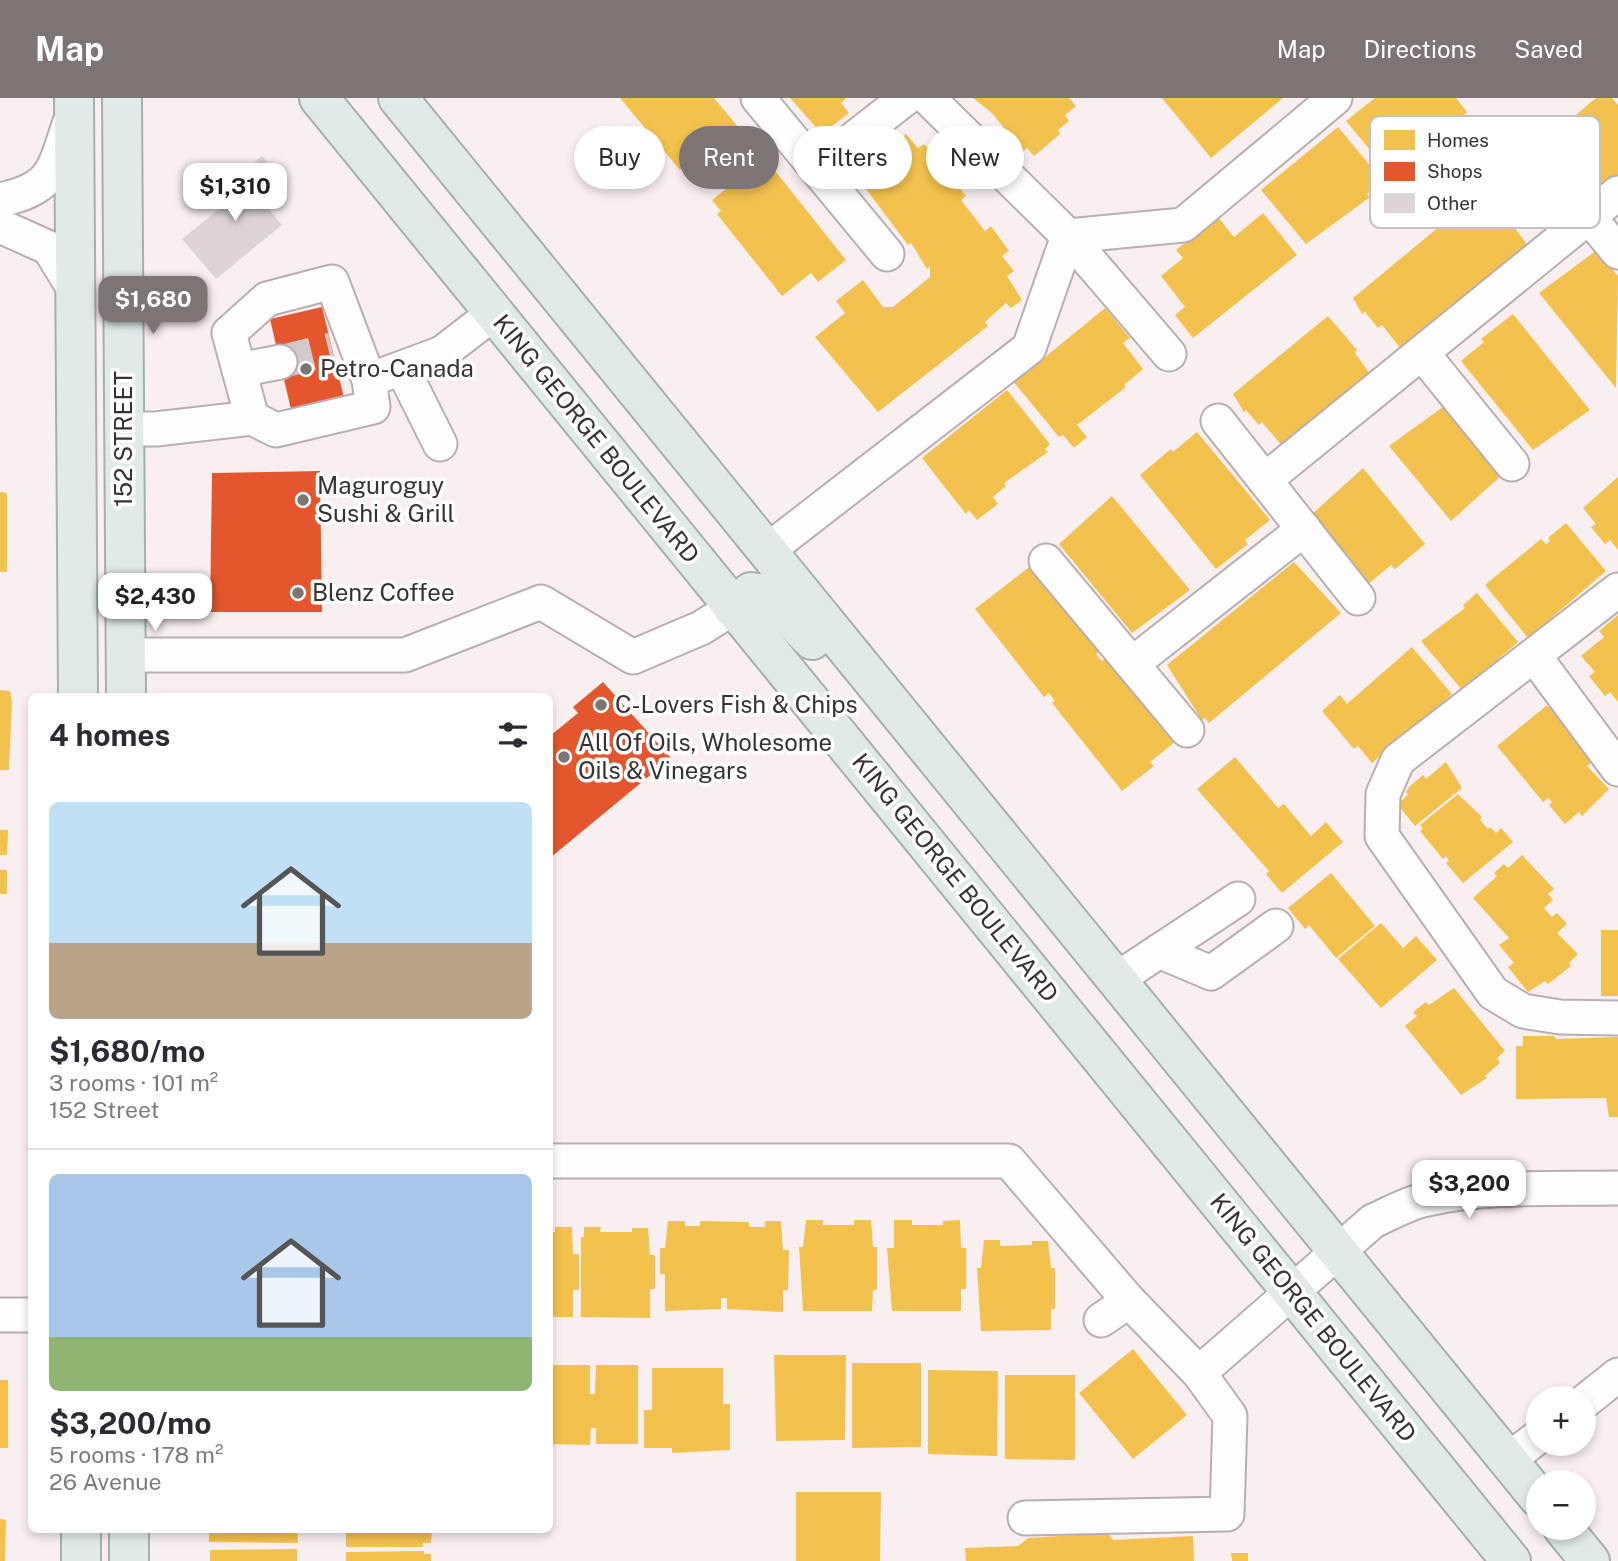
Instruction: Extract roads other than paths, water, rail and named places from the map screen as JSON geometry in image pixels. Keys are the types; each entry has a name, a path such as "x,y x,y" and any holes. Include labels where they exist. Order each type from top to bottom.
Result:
{"main road":[{"name":"KING GEORGE BOULEVARD","path":"319,98 1511,1561"},
{"path":"398,98 1526,1482"},
{"name":"152 STREET","path":"122,100 126,693"},
{"name":"152 STREET","path":"74,104 78,693"},
{"path":"733,608 751,592 767,594 950,777"},
{"path":"81,1533 81,1561"},
{"path":"129,1533 129,1561"},
{"path":"1573,1540 1590,1561"}],"street":[{"path":"758,98 793,140"},
{"path":"870,126 906,98"},
{"path":"928,98 1069,236 1169,354"},
{"path":"1069,236 1183,226 1335,98"},
{"path":"0,200 22,195 49,179 74,104"},
{"path":"833,189 887,254"},
{"path":"1600,208 1618,193"},
{"path":"0,226 49,248 76,292"},
{"path":"1265,480 1575,228"},
{"path":"1598,228 1618,252"},
{"path":"768,550 1029,348 1069,236"},
{"path":"124,429 156,429 252,418 276,430 373,407 369,380 345,346 332,282 267,299 229,333 252,418"},
{"path":"369,380 403,370 442,353 494,313"},
{"path":"1422,353 1512,464"},
{"path":"239,370 280,362"},
{"path":"403,370 440,444"},
{"path":"1218,421 1358,598"},
{"path":"1132,664 1304,529"},
{"path":"1046,561 1187,730"},
{"path":"1618,590 1535,657 1398,760 1383,794 1382,836 1493,993 1523,1011 1560,1017 1618,1018"},
{"path":"126,655 405,655 541,602 633,657 701,628 733,608"},
{"path":"1535,657 1618,769"},
{"path":"1117,979 1238,899"},
{"path":"1159,951 1212,973 1276,926"},
{"path":"553,1161 1009,1161 1129,1301 1199,1373 1230,1416 1227,1514 1025,1518"},
{"path":"1199,1373 1373,1221 1421,1201 1486,1189 1618,1188"},
{"path":"1101,1320 1129,1301"},
{"path":"0,1315 28,1315"},
{"path":"1596,1392 1618,1375"},
{"path":"1508,1460 1526,1446"}],"tunnel":[{"path":"280,362 332,349"}],"place":[{"name":"Petro-Canada","path":"306,369"},
{"name":"Maguroguy Sushi & Grill","path":"303,500"},
{"name":"Blenz Coffee","path":"298,593"},
{"name":"C-Lovers Fish & Chips","path":"601,705"},
{"name":"All Of Oils, Wholesome Oils & Vinegars","path":"564,757"}]}
